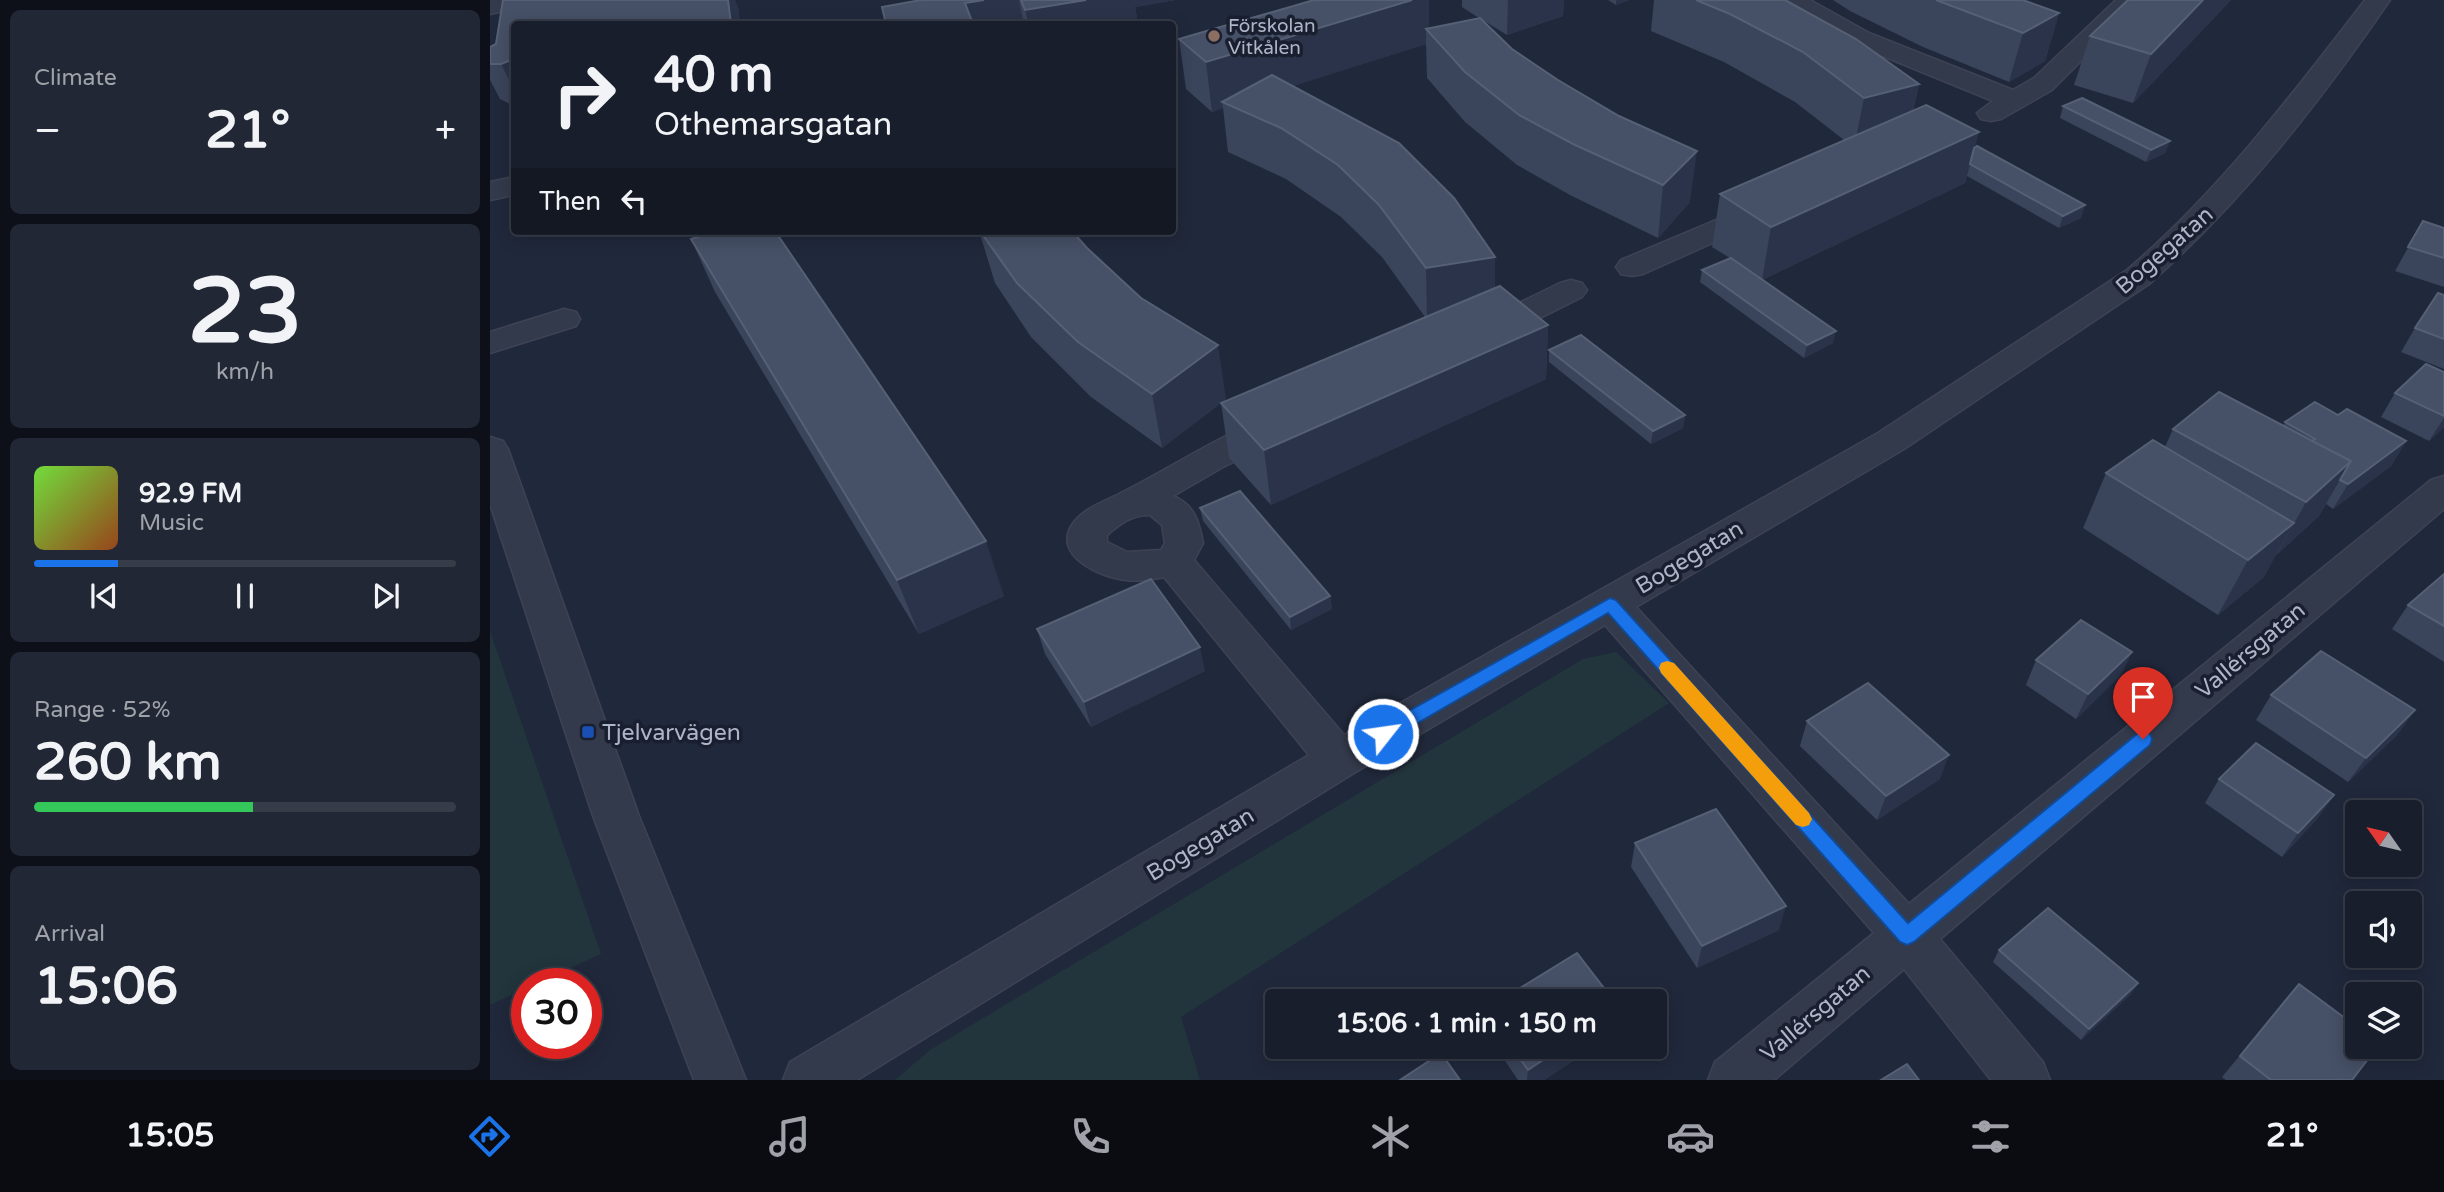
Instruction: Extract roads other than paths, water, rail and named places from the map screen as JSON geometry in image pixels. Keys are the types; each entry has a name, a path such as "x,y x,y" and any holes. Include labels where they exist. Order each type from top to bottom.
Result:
{"street":[{"path":"490,7 493,0"},
{"path":"1792,0 1860,38 2014,100"},
{"path":"1991,113 2043,84 2130,0"},
{"name":"Bogegatan","path":"809,1080 1338,760 1891,440 2138,277 2175,247 2227,194 2378,0"},
{"path":"490,191 511,187"},
{"path":"1632,267 1793,197"},
{"path":"1451,349 1571,290"},
{"path":"490,343 564,319"},
{"path":"1172,562 1119,567 1100,560 1087,546 1088,530 1108,512 1134,502 1210,457 1299,417"},
{"path":"490,449 616,816 720,1080"},
{"name":"Vallérsgatan","path":"1734,1080 2444,489"},
{"path":"1134,502 1162,505 1180,520 1184,543 1172,562"},
{"path":"1172,562 1261,664 1338,760"},
{"path":"1610,604 1907,936 2024,1080"}],"place":[{"name":"Förskolan Vitkålen","path":"1214,36"},
{"name":"Tjelvarvägen","path":"588,732"}]}
